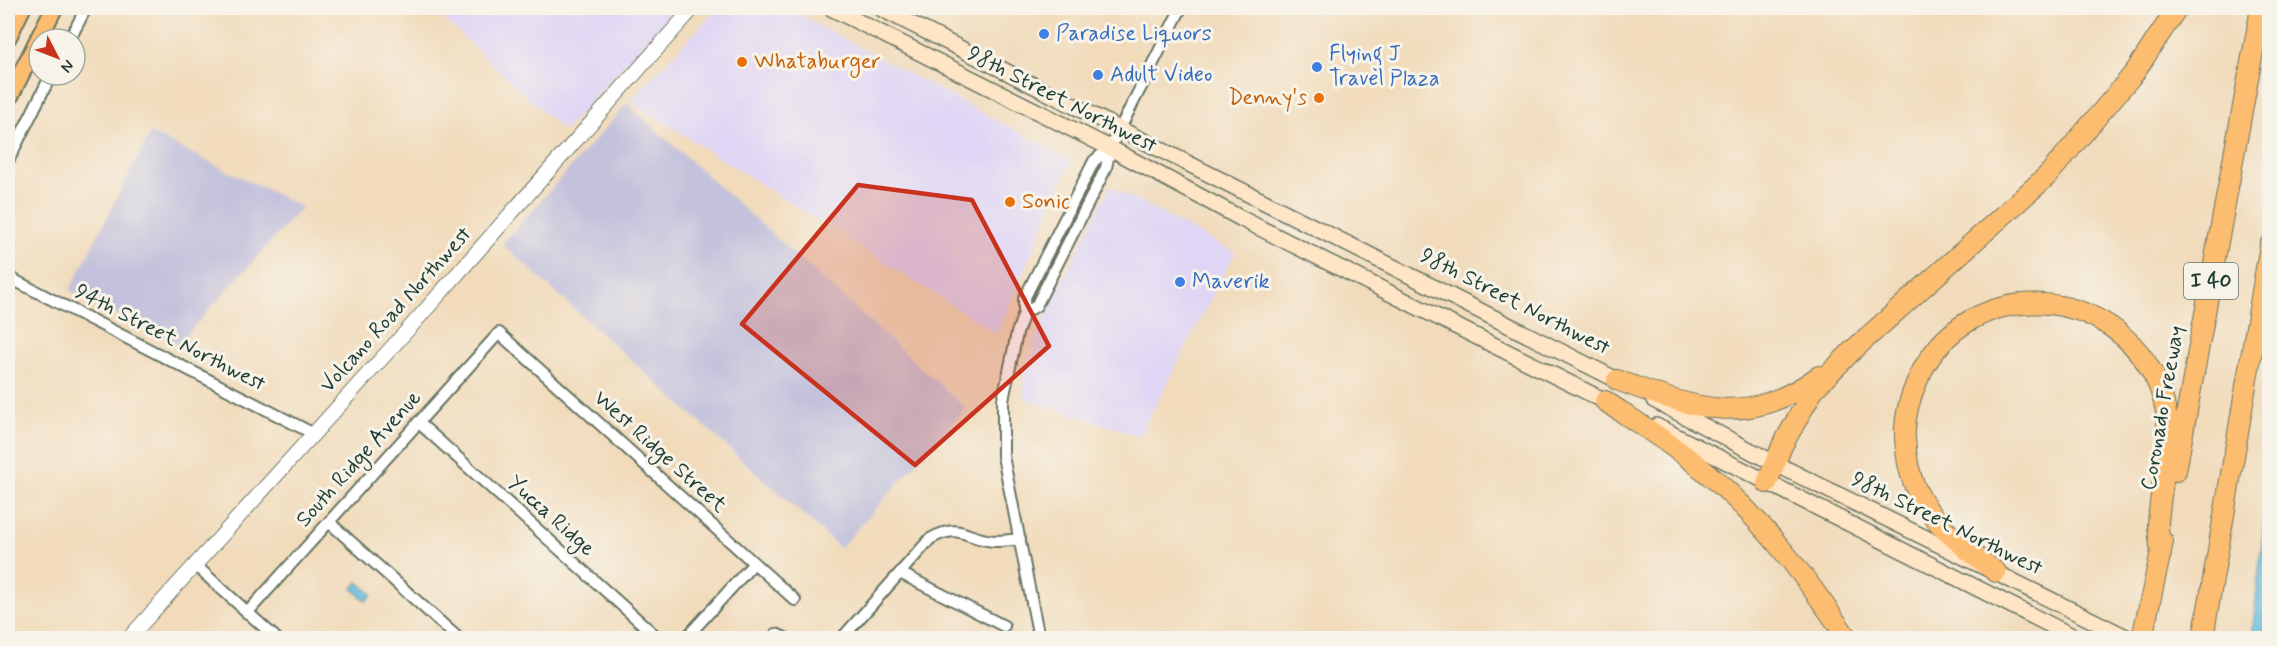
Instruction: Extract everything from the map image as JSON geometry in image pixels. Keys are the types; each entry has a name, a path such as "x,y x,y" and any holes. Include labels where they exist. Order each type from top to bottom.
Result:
{"highway":[{"path":"1767,483 1794,421 1814,389 1852,351 2048,175 2135,72 2177,8"},
{"name":"Coronado Freeway","path":"2142,639 2161,554 2261,8"},
{"name":"I 40","path":"2203,639 2270,245"},
{"path":"1996,572 1953,538 1924,504 1913,481 1906,454 1905,430 1908,405 1916,382 1927,361 1938,347 1977,316 2020,304 2049,303 2090,314 2125,337 2152,372 2160,389 2166,420 2167,450 2158,525 2161,554"},
{"path":"1617,380 1688,405 1729,410 1756,406 1804,387 1852,351"},
{"path":"1605,401 1684,454 1725,489 1785,554 1817,594 1847,639"}],"main road":[{"path":"8,37 22,8"},
{"path":"8,100 54,8"},
{"name":"98th Street Northwest","path":"831,8 1110,148 1242,219 2076,639"},
{"name":"98th Street Northwest","path":"880,8 1617,380 1774,464 2128,639"}],"street":[{"path":"76,27 86,8"},
{"name":"Volcano Road Northwest","path":"129,639 693,8"},
{"path":"1039,639 1003,456 1003,400 1017,333 1024,313 1024,299 1094,161 1110,148 1181,8"},
{"path":"8,161 45,87"},
{"name":"94th Street Northwest","path":"8,277 314,434"},
{"name":"South Ridge Avenue","path":"247,613 500,333"},
{"name":"West Ridge Street","path":"500,333 795,600"},
{"name":"Yucca Ridge","path":"418,422 658,639"},
{"path":"329,522 458,639"},
{"path":"842,639 930,539 943,532 958,530 976,538 995,541 1020,539"},
{"path":"686,639 754,563"},
{"path":"195,565 276,639"},
{"path":"900,573 1004,626"}],"highlighted area":[{"path":"858,185 972,200 1049,346 915,465 742,324"}],"shaded area":[{"path":"432,8 676,8 564,131"},
{"path":"718,8 786,8 1071,160 997,334 630,101"},
{"path":"627,104 966,408 840,548 502,244"},
{"path":"150,133 302,207 178,344 70,290"},
{"name":"Maverik","path":"1110,186 1235,253 1139,436 1024,398 1024,372 1043,319"}],"water":[{"path":"2269,476 2269,638 2252,638"},
{"path":"358,582 372,594 366,601 353,589"}],"place":[{"name":"Paradise Liquors","path":"1044,34"},
{"name":"Whataburger","path":"742,62"},
{"name":"Flying J Travel Plaza","path":"1317,67"},
{"name":"Adult Video","path":"1098,75"},
{"name":"Denny's","path":"1319,98"},
{"name":"Sonic","path":"1010,202"},
{"name":"Maverik","path":"1180,282"}]}
